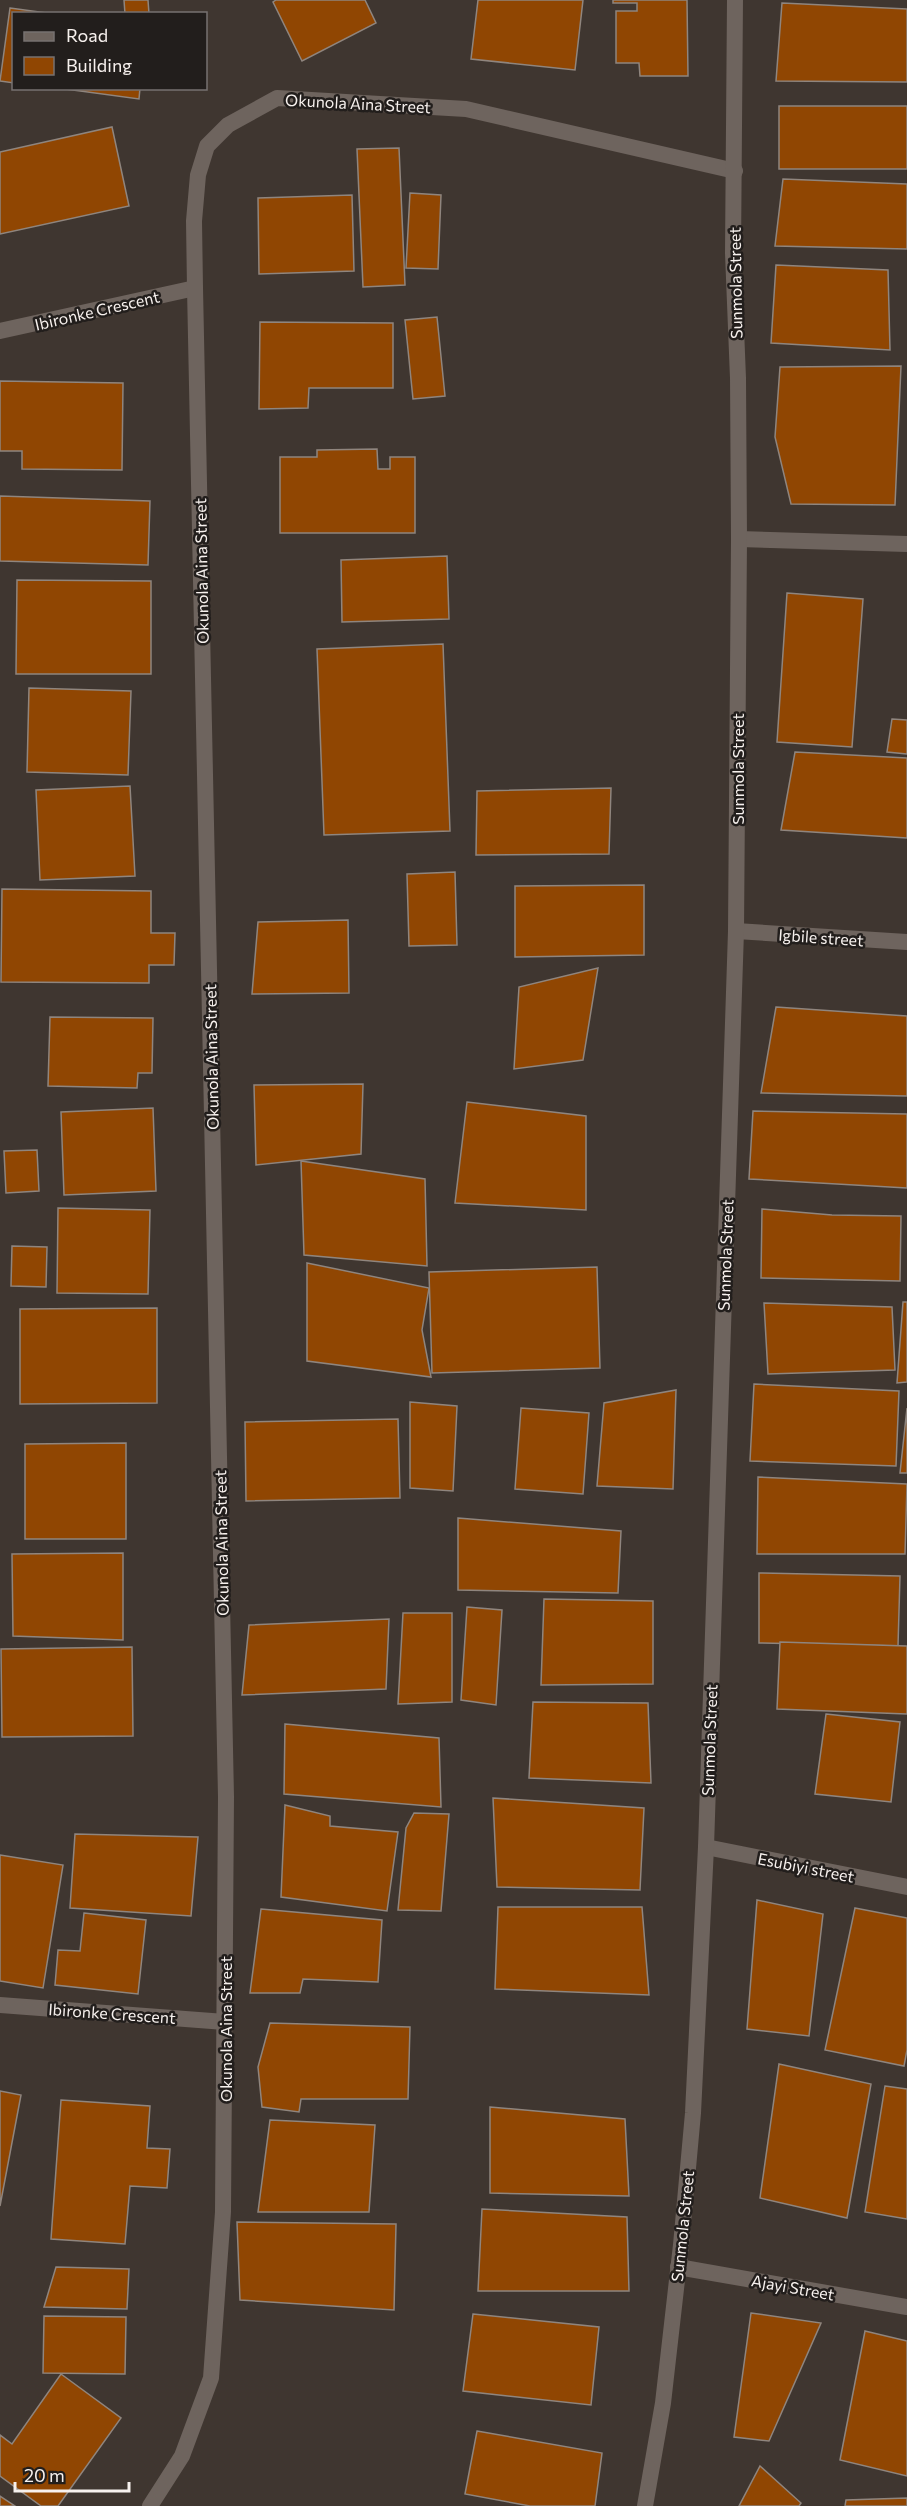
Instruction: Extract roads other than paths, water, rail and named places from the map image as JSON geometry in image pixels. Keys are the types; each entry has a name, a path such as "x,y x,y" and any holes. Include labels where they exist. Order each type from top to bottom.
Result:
{"street":[{"name":"Sunmola Street","path":"645,2506 663,2403 693,2113 706,1847 736,931 739,539 738,378 733,253 735,0"},
{"name":"Okunola Aina Street","path":"150,2506 182,2456 211,2378 223,2212 226,1797 195,288 194,221 198,175 207,146 228,125 277,98 465,109 735,171"},
{"name":"Ibironke Crescent","path":"0,331 195,288"},
{"path":"739,539 907,544"},
{"name":"Igbile street","path":"736,931 907,942"},
{"name":"Esubiyi street","path":"706,1847 907,1887"},
{"name":"Ibironke Crescent","path":"0,2005 225,2022"},
{"name":"Ajayi Street","path":"678,2268 907,2307"}]}
